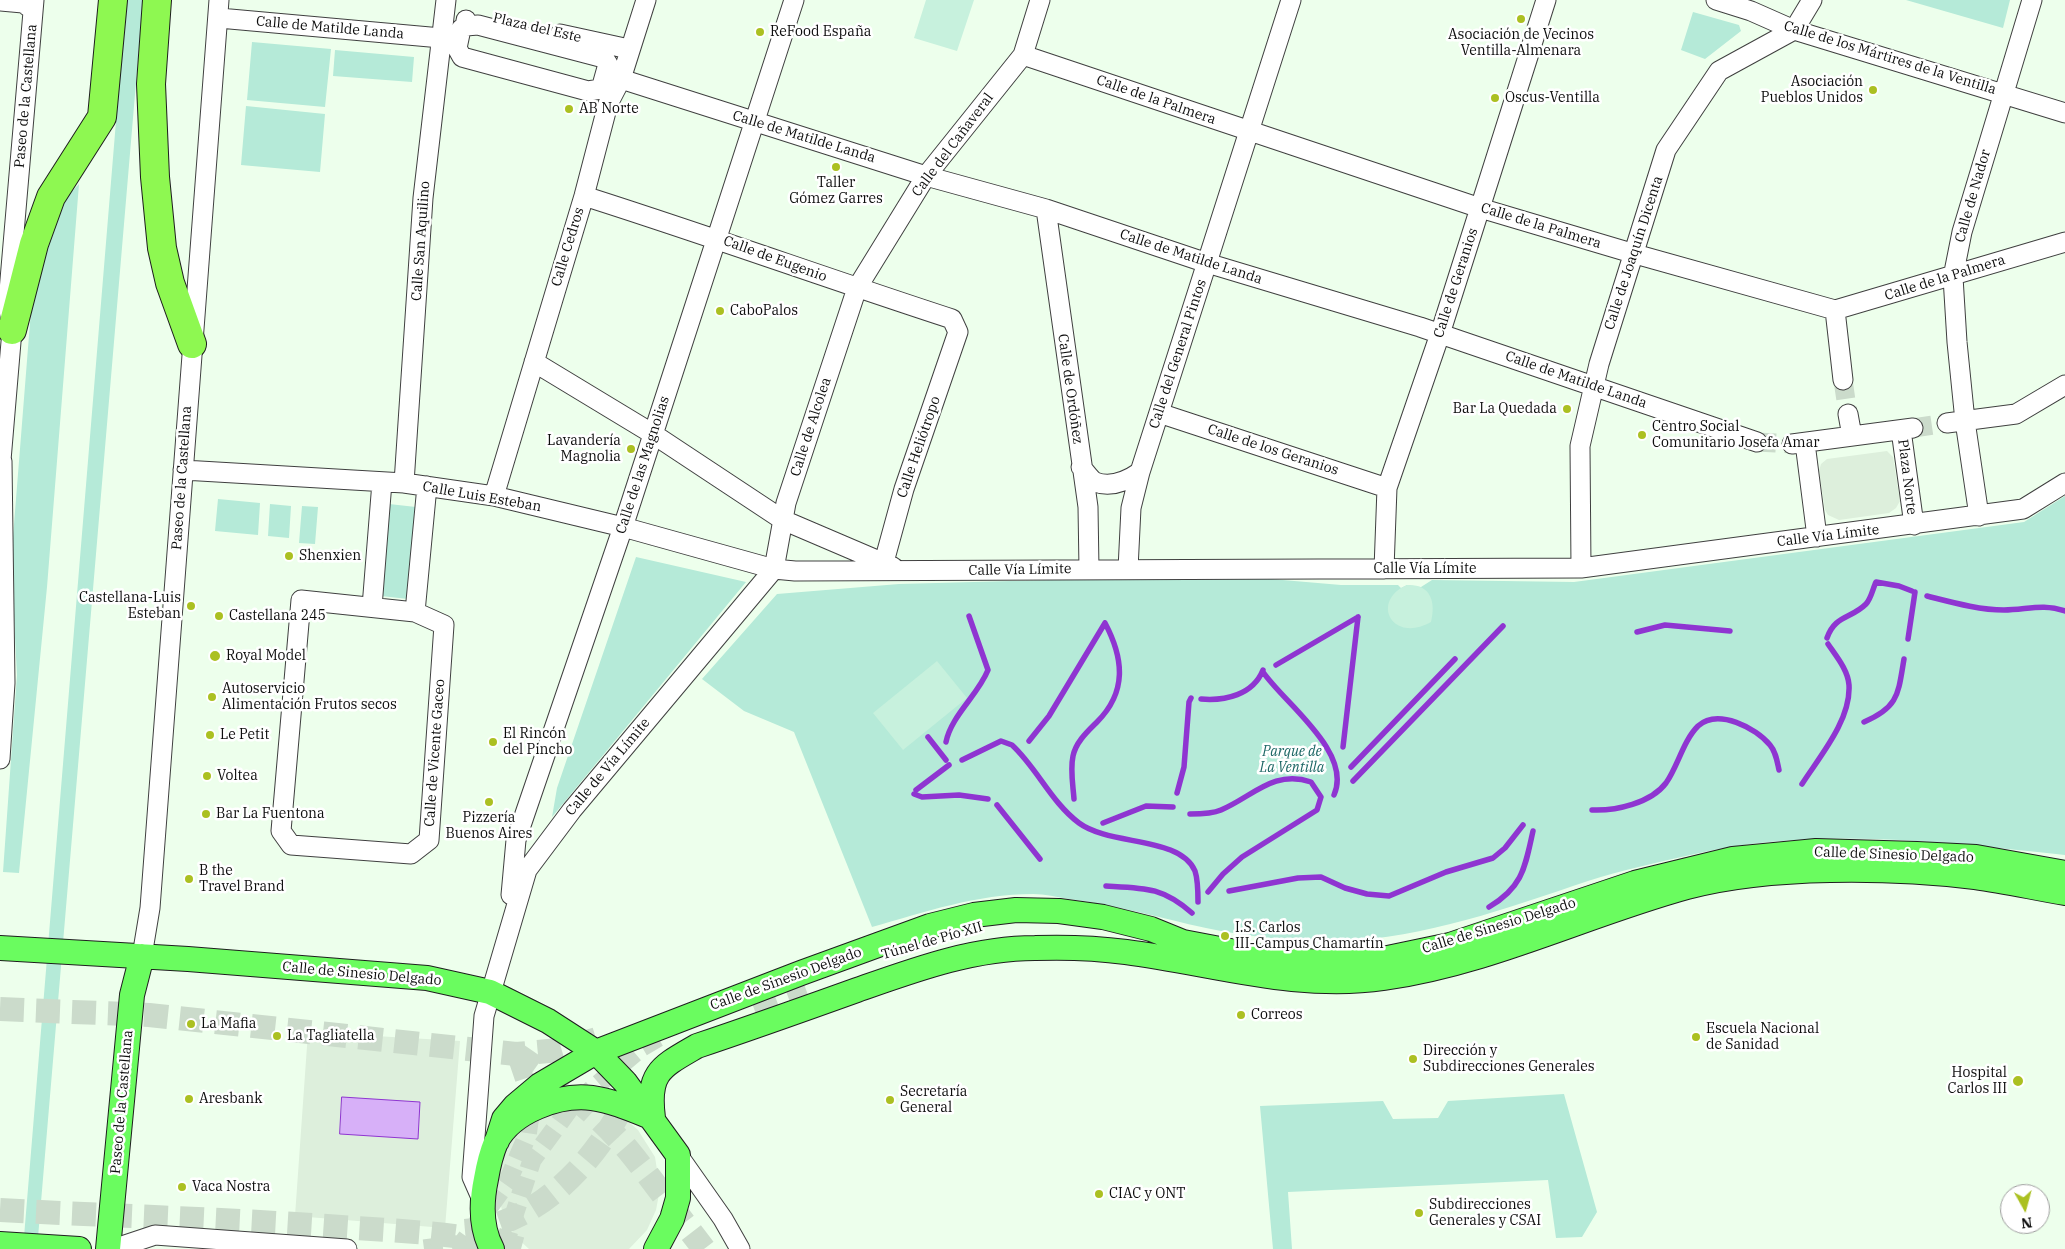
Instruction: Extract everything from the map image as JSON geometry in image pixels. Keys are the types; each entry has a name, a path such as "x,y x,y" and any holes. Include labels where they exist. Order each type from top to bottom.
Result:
{"highway":[{"path":"12,330 34,244 51,197 102,117 113,0"},
{"path":"157,0 151,84 154,177 162,248 170,284 192,344"}],"main road":[{"name":"Calle de Sinesio Delgado","path":"653,1118 650,1098 653,1080 667,1064 698,1046 915,970 981,953 1032,948 1180,952 1319,962 1383,959 1450,945 1635,883 1733,859 1816,851 1976,857 2065,873"},
{"name":"Calle de Sinesio Delgado","path":"482,1212 490,1160 504,1119 515,1106 540,1086 596,1052 801,973 930,926 974,915 1016,910 1068,912 1103,917 1151,928 1180,952 1255,976 1307,980 1381,979 1450,967 1690,886 1736,878 1816,870 1911,872 1976,877 2065,893"},
{"name":"Túnel de Pío XII","path":"806,989 942,948 1008,934 1050,934 1090,938 1126,946 1180,952"},
{"path":"0,948 142,956"},
{"name":"Calle de Sinesio Delgado","path":"142,956 427,978 490,992 548,1021 596,1052"},
{"name":"Paseo de la Castellana","path":"108,1249 132,995 142,956"},
{"path":"596,1052 625,1082 653,1118 678,1155 678,1198 672,1220 656,1249"},
{"path":"497,1141 511,1125 528,1112 548,1103 568,1098 590,1098 611,1102 653,1118"},
{"path":"482,1212 487,1240 492,1249"},
{"path":"0,1244 79,1249"}],"street":[{"name":"Calle Cedros","path":"494,496 584,196 599,97 621,79 646,0"},
{"name":"Calle de las Magnolias","path":"507,933 516,840 624,527 794,0"},
{"name":"Calle del Cañaveral","path":"857,288 926,176 1023,55 1040,0"},
{"name":"Calle del General Pintos","path":"1128,569 1131,508 1140,472 1291,0"},
{"name":"Calle de Geranios","path":"1384,569 1386,488 1440,334 1546,0"},
{"name":"Calle de los Mártires de la Ventilla","path":"1716,0 1751,11 1794,30 2065,113"},
{"path":"1794,30 1812,0"},
{"name":"Calle de Nador","path":"1979,516 1956,422 1956,342 1953,277 1962,232 2032,0"},
{"path":"0,1 33,5"},
{"name":"Plaza del Este","path":"445,4 629,49"},
{"name":"Calle San Aquilino","path":"404,483 423,198 445,4"},
{"name":"Paseo de la Castellana","path":"0,759 5,683 1,464 12,330 8,303 33,5"},
{"name":"Calle de Matilde Landa","path":"219,9 441,38"},
{"name":"Paseo de la Castellana","path":"142,956 149,917 219,9"},
{"path":"466,23 478,25 604,54 608,64 599,97 462,57 457,48 461,29 466,23"},
{"name":"Calle de Joaquín Dicenta","path":"1581,568 1580,446 1598,364 1635,254 1666,150 1720,71 1794,30"},
{"name":"Calle de la Palmera","path":"1023,55 1480,208 1835,310 1953,277 2065,242"},
{"path":"438,60 599,97"},
{"name":"Calle de Matilde Landa","path":"621,79 926,176 1046,209 1207,263 1440,334 1758,442"},
{"name":"Calle de Eugenio","path":"584,196 717,238 857,288 952,318 958,332"},
{"name":"Calle de Ordóñez","path":"1046,209 1088,507 1089,569"},
{"name":"Calle de Alcolea","path":"774,569 786,503 857,288"},
{"path":"1835,310 1843,380"},
{"name":"Calle Heliótropo","path":"884,562 904,489 958,332"},
{"path":"534,362 654,434 783,520 884,562 901,571"},
{"path":"1956,422 2016,414 2065,385"},
{"name":"Calle de los Geranios","path":"1159,412 1386,488"},
{"path":"1817,537 1799,443 1852,436 1848,414"},
{"name":"Plaza Norte","path":"1852,436 1907,429 1914,524"},
{"path":"1081,467 1094,481 1110,484 1126,482 1140,472"},
{"name":"Calle Luis Esteban","path":"183,470 404,483 494,496 624,527 774,569"},
{"path":"372,607 382,482"},
{"name":"Calle Vía Límite","path":"774,569 795,571 901,571 1581,568 2023,509 2065,484"},
{"path":"414,612 427,486"},
{"name":"Calle de Vía Límite","path":"482,1212 472,1177 484,1016 527,870 572,810 774,569"},
{"name":"Calle de Vicente Gaceo","path":"301,600 372,607 414,612 444,624 429,840 410,854 291,845 280,831 301,600"},
{"path":"678,1155 723,1219 740,1249"},
{"path":"478,1249 482,1212"},
{"path":"113,1249 155,1235 347,1249"},
{"path":"133,1249 155,1249"}],"green space":[{"path":"126,0 143,0 37,1249 23,1249"},
{"path":"1906,0 2010,0 2003,28"},
{"path":"1693,12 1739,25 1741,31 1705,59 1681,50"},
{"path":"252,42 331,49 325,107 247,100"},
{"path":"335,50 414,57 412,82 333,76"},
{"path":"246,106 325,114 320,172 241,165"},
{"path":"79,184 47,587 19,873 3,872 17,675 11,562 33,285 65,198"},
{"name":"Parque de La Ventilla","path":"2065,496 2065,855 1972,845 1880,839 1833,839 1741,845 1614,873 1497,911 1435,928 1372,939 1340,941 1290,940 1239,934 1104,905 1038,894 971,900 872,927 794,732 744,711 702,679 777,594 899,584 1049,580 1271,579 1341,585 1398,585 1401,588 1407,585 1421,587 1432,580 1574,582 2024,522"},
{"path":"218,499 260,503 258,535 215,531"},
{"path":"270,504 291,506 289,538 268,536"},
{"path":"389,504 416,507 408,599 381,596"},
{"path":"302,506 318,507 315,544 299,543"},
{"path":"636,557 746,582 552,817 557,788"},
{"path":"1564,1094 1597,1212 1582,1237 1556,1238 1548,1180 1288,1192 1292,1249 1273,1249 1260,1106 1383,1101 1393,1119 1438,1118 1448,1101"}],"shaded area":[{"path":"926,0 974,0 957,51 914,38"},
{"path":"1887,451 1893,457 1900,501 1896,508 1889,513 1839,520 1828,515 1825,510 1819,471 1821,464 1827,459"},
{"path":"1407,585 1415,585 1422,588 1430,596 1433,608 1431,622 1417,627 1406,628 1390,618 1388,610 1390,601 1396,592"},
{"path":"937,661 967,698 903,750 873,713"},
{"path":"308,1032 460,1041 445,1228 295,1216"},
{"path":"342,1097 420,1102 418,1139 340,1134"},
{"path":"570,1105 622,1116 638,1130 655,1157 660,1189 656,1210 647,1230 629,1249 529,1249 516,1237 503,1216 497,1185 504,1154 509,1144 522,1127"}],"waterway":[{"path":"1827,638 1834,625 1868,602 1876,582 1899,586 1912,591"},
{"path":"1908,639 1915,592"},
{"path":"1927,596 1985,609 2004,610 2049,607 2065,611"},
{"path":"946,742 953,723 984,679 988,670 969,616"},
{"path":"1276,665 1358,617"},
{"path":"1343,747 1358,617"},
{"path":"1029,741 1049,716 1105,623"},
{"path":"1074,799 1072,778 1074,751 1082,738 1107,711 1118,687 1119,662 1116,649 1105,623"},
{"path":"1637,632 1665,625 1730,631"},
{"path":"1353,781 1503,626"},
{"path":"1802,784 1840,724 1848,698 1848,679 1841,663 1828,644"},
{"path":"1351,767 1455,659"},
{"path":"1864,722 1884,711 1895,698 1904,659"},
{"path":"1201,699 1219,699 1237,695 1252,685 1263,670"},
{"path":"1263,672 1314,729 1325,745 1334,762 1337,779 1334,795"},
{"path":"1177,793 1184,767 1189,702 1191,698"},
{"path":"1592,810 1622,807 1642,801 1659,790 1666,783 1693,732 1706,721 1716,719 1736,722 1756,732 1772,748 1779,770"},
{"path":"928,737 946,760"},
{"path":"962,760 1001,741 1012,745 1060,805 1079,823 1108,835 1160,846 1175,852 1187,860 1195,871 1198,886 1198,902"},
{"path":"916,790 949,765"},
{"path":"1190,814 1206,814 1217,811 1232,805 1264,786 1286,779 1311,782 1321,797 1317,810 1242,857 1223,874 1208,892"},
{"path":"914,794 922,797 959,795 988,799"},
{"path":"997,805 1040,859"},
{"path":"1103,823 1146,806 1173,807"},
{"path":"1229,891 1298,878 1321,877 1345,888 1367,894 1389,896 1446,872 1493,858 1505,848 1523,825"},
{"path":"1489,907 1509,892 1516,884 1525,866 1533,831"},
{"path":"1106,886 1152,890 1171,898 1192,913"}],"tunnel":[{"path":"1843,380 1848,414"},
{"path":"1913,428 1947,423"},
{"path":"1757,442 1792,444"},
{"path":"756,1014 808,995"},
{"path":"0,1009 149,1015 516,1054 559,1050 597,1039"},
{"path":"503,1249 532,1160 570,1108 642,1047 664,1034"},
{"path":"424,1249 462,1244 508,1181 527,1136 532,1101 516,1054"},
{"path":"516,1054 576,1098 617,1137 704,1249"},
{"path":"465,1231 506,1221 525,1212 560,1187 590,1156 634,1091"},
{"path":"0,1210 256,1222 409,1232 476,1239 521,1249"}],"place":[{"name":"Asociación de Vecinos Ventilla-Almenara","path":"1521,19"},
{"name":"ReFood España","path":"760,32"},
{"name":"Asociación Pueblos Unidos","path":"1873,90"},
{"name":"Oscus-Ventilla","path":"1495,98"},
{"name":"AB Norte","path":"569,109"},
{"name":"Taller Gómez Garres","path":"836,167"},
{"name":"CaboPalos","path":"720,311"},
{"name":"Bar La Quedada","path":"1567,409"},
{"name":"Centro Social Comunitario Josefa Amar","path":"1642,435"},
{"name":"Lavandería Magnolia","path":"631,449"},
{"name":"Shenxien","path":"289,556"},
{"name":"Castellana-Luis Esteban","path":"191,606"},
{"name":"Castellana 245","path":"219,616"},
{"name":"Royal Model","path":"215,656"},
{"name":"Autoservicio Alimentación Frutos secos","path":"212,697"},
{"name":"Le Petit","path":"210,735"},
{"name":"El Rincón del Pincho","path":"493,742"},
{"name":"Voltea","path":"207,776"},
{"name":"Pizzería Buenos Aires","path":"489,802"},
{"name":"Bar La Fuentona","path":"206,814"},
{"name":"B the Travel Brand","path":"189,879"},
{"name":"I.S. Carlos III-Campus Chamartín","path":"1225,936"},
{"name":"Correos","path":"1241,1015"},
{"name":"La Mafia","path":"191,1024"},
{"name":"La Tagliatella","path":"277,1036"},
{"name":"Escuela Nacional de Sanidad","path":"1696,1037"},
{"name":"Dirección y Subdirecciones Generales","path":"1413,1059"},
{"name":"Hospital Carlos III","path":"2018,1081"},
{"name":"Aresbank","path":"189,1099"},
{"name":"Secretaría General","path":"890,1100"},
{"name":"Vaca Nostra","path":"182,1187"},
{"name":"CIAC y ONT","path":"1099,1194"},
{"name":"Subdirecciones Generales y CSAI","path":"1419,1213"}]}
